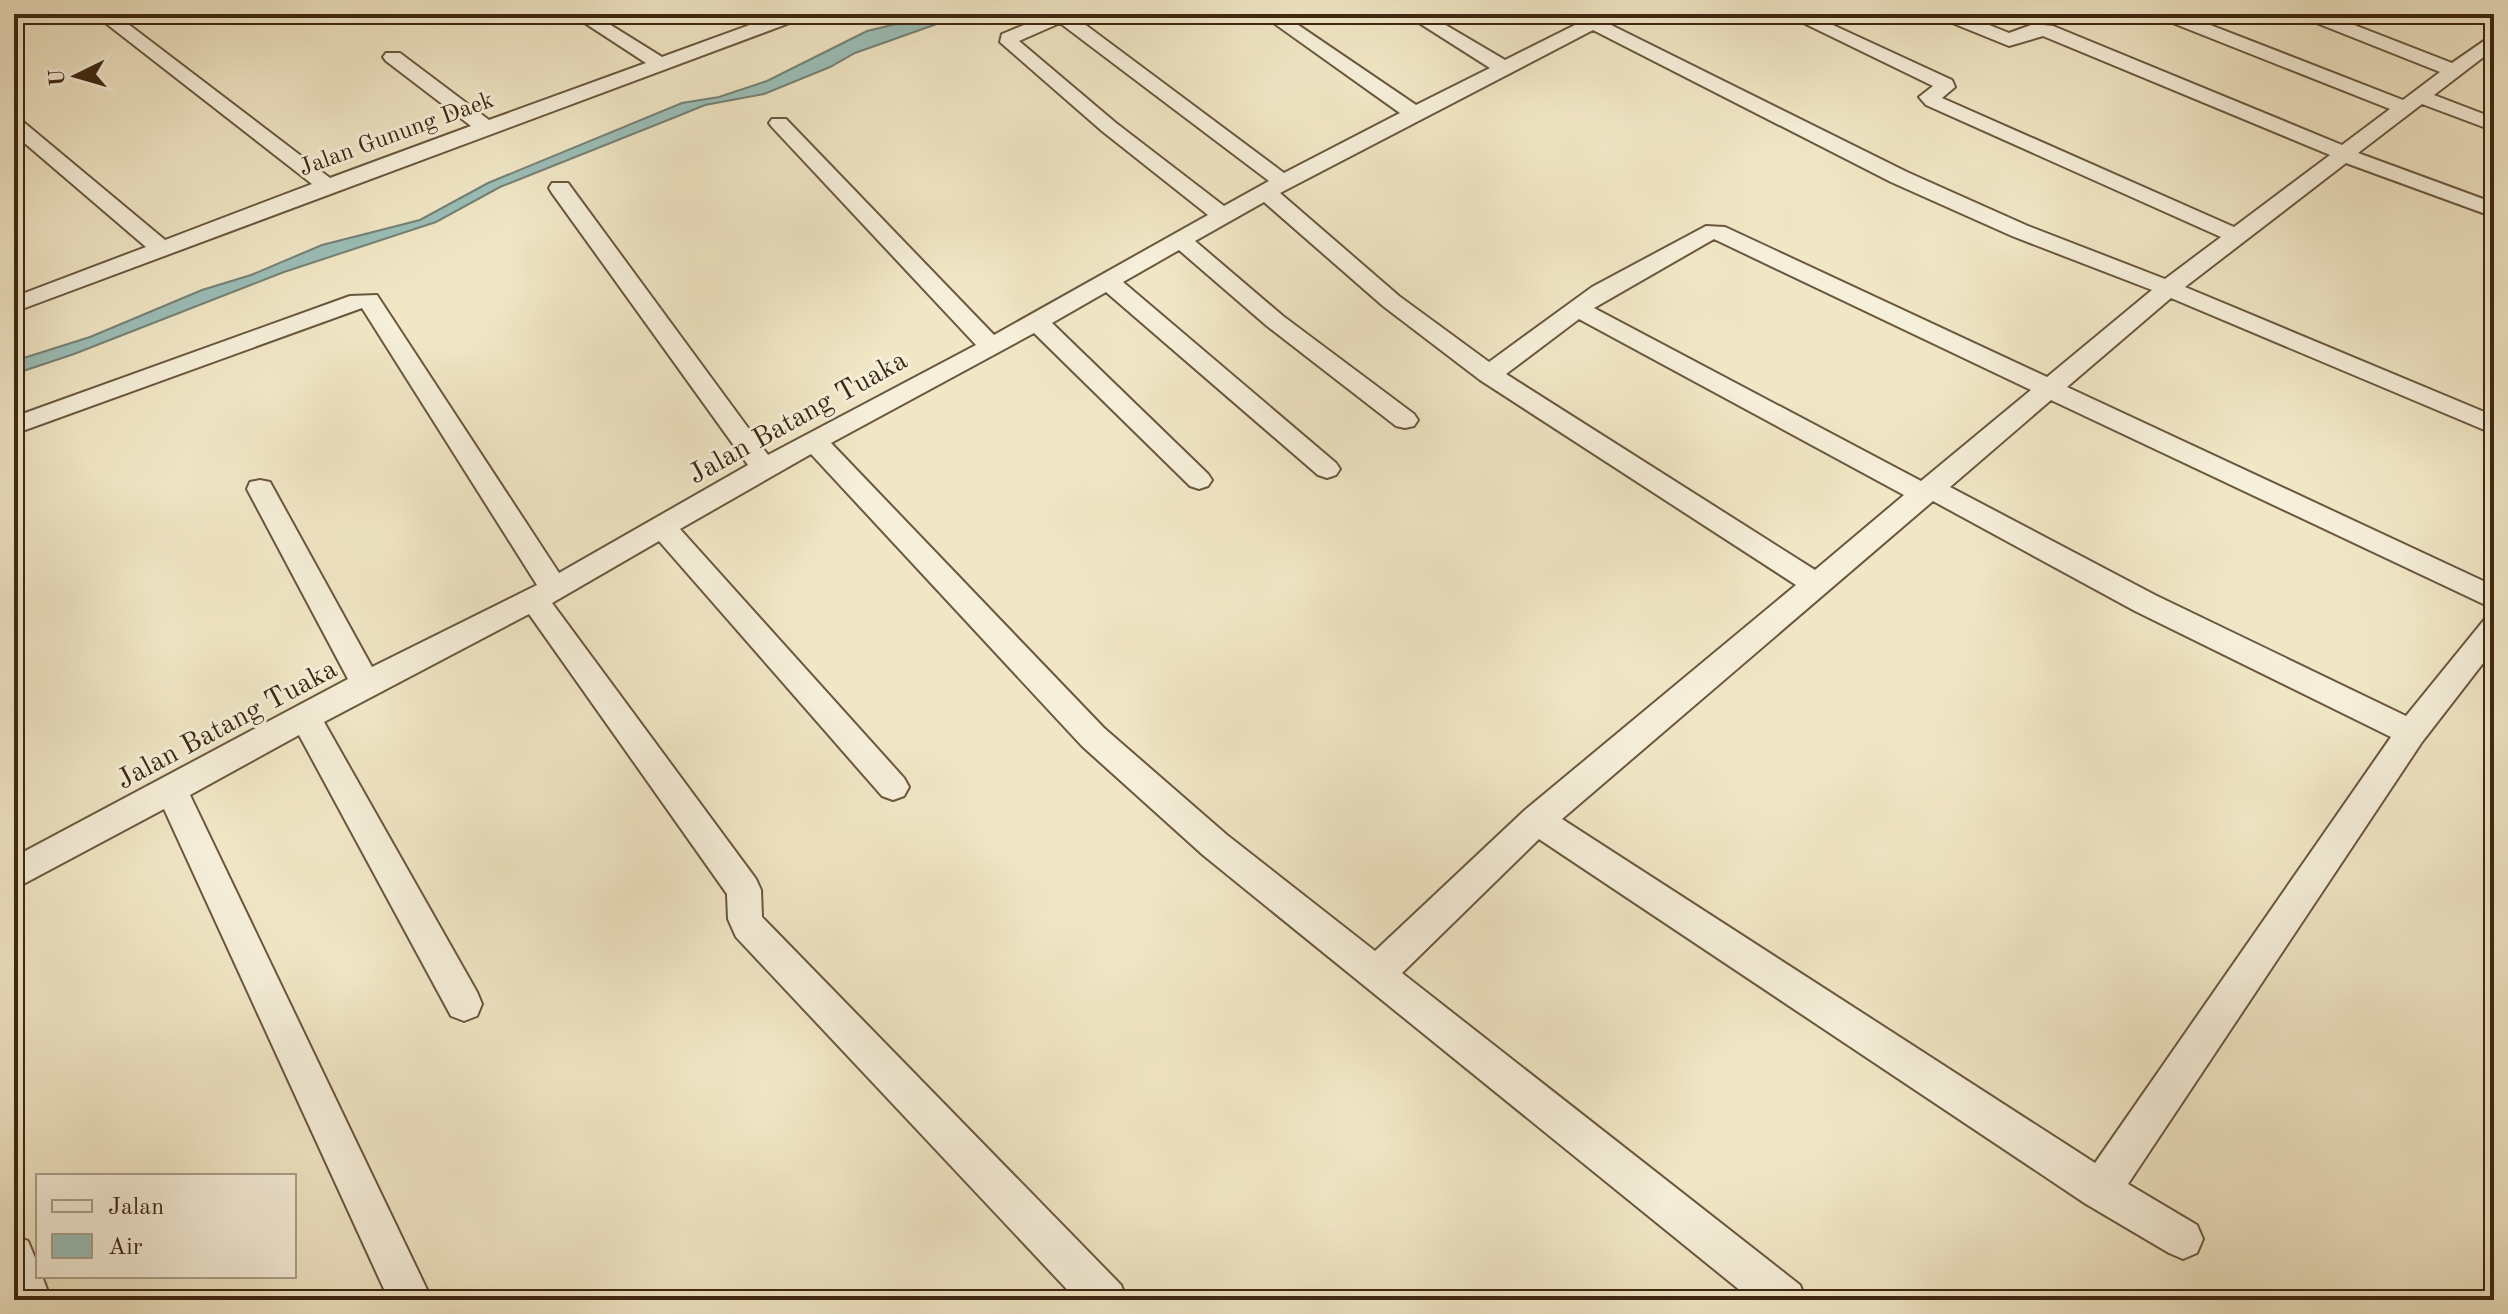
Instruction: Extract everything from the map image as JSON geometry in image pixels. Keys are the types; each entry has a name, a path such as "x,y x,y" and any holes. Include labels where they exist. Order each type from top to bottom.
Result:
{"street":[{"path":"103,14 327,186"},
{"path":"580,14 659,63"},
{"name":"Jalan Gunung Daek","path":"14,305 485,127 797,14"},
{"path":"1270,14 1415,114"},
{"path":"1414,14 1504,68"},
{"path":"1794,14 1945,84 1929,97 1933,101 2234,235"},
{"path":"1946,14 2004,39 2013,39 2034,30 2046,30 2342,153 2494,210"},
{"path":"2166,14 2412,102 2494,125"},
{"path":"2310,14 2453,70"},
{"path":"1223,216 1109,127 1009,42 1009,38 1062,16 1274,187 1391,301 1489,374 1816,584"},
{"path":"1593,17 1899,177 2020,231 2168,288 2494,426"},
{"name":"Jalan Batang Tuaka","path":"14,874 366,684 544,594 764,468 991,347 1274,187 1504,68 1593,17"},
{"path":"1376,974 1537,820 2168,288 2342,153 2453,70 2491,46"},
{"path":"393,57 485,127"},
{"path":"779,123 991,347"},
{"path":"14,124 163,250"},
{"path":"560,188 764,468"},
{"path":"1489,374 1600,292 1706,233 1717,232 2494,598"},
{"path":"1180,240 1275,321 1405,420"},
{"path":"1107,281 1327,469"},
{"path":"14,426 358,301 369,300 544,594 744,890 748,926 1106,1300"},
{"path":"1578,309 2145,603 2411,733"},
{"path":"1036,321 1199,480"},
{"path":"814,441 1093,737 1215,845 1785,1300"},
{"path":"260,489 366,684"},
{"path":"662,527 893,787"},
{"path":"2100,1190 2411,733 2494,628"},
{"path":"305,717 464,1004"},
{"path":"171,790 411,1300"},
{"path":"1537,820 2100,1190 2183,1239"},
{"path":"14,1255 30,1300"}],"water":[{"path":"937,14 965,14 855,53 830,67 764,94 705,105 500,187 436,222 284,272 74,354 14,374 14,361 90,337 202,290 251,275 322,245 420,220 488,183 682,103 719,97 767,81 867,31"}]}
